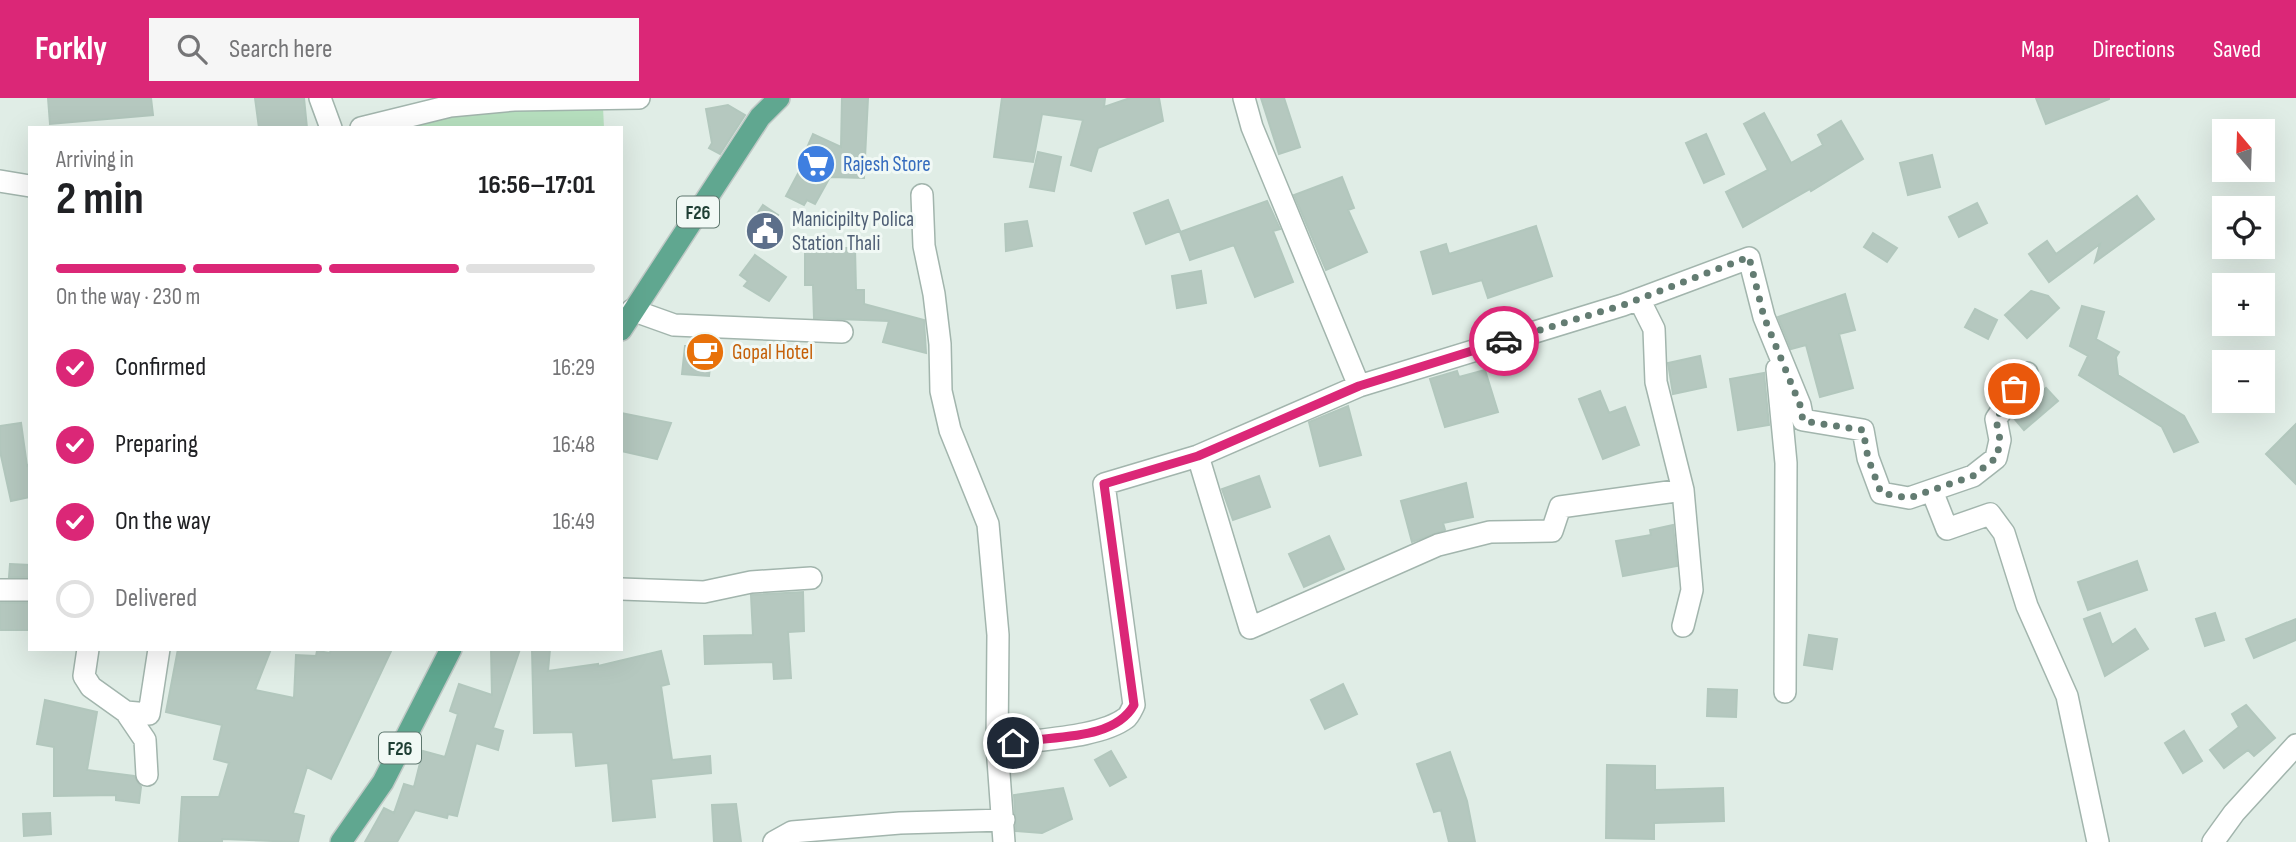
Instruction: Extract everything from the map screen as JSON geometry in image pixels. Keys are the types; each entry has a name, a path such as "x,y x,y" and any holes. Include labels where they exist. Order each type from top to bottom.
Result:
{"main road":[{"name":"F26","path":"623,326 761,117 779,98"},
{"name":"F26","path":"341,842 383,782 450,651"}],"street":[{"path":"320,98 330,126"},
{"path":"369,126 450,106 514,99 639,98"},
{"path":"1244,98 1252,127 1359,386"},
{"path":"0,181 28,186"},
{"path":"922,195 924,246 940,344 941,391 950,430 988,524 998,635 998,746 1004,842"},
{"path":"998,746 1073,737 1127,718 1134,705 1104,484 1198,456 1359,386 1639,299 1749,257 1764,317 1803,421 1863,430 1868,458 1881,493 1909,498 1973,476 1997,457 2000,440 1996,419 2027,373"},
{"path":"1639,299 1654,329 1656,382 1683,490 1692,590 1682,626"},
{"path":"632,310 674,325 842,332"},
{"path":"1774,342 1786,463 1785,692"},
{"path":"1198,456 1250,628 1438,545 1490,533 1552,531 1560,507 1683,490"},
{"path":"1932,491 1947,529 1990,514 2004,533 2028,606 2067,696 2098,842"},
{"path":"623,589 704,592 751,582 811,578"},
{"path":"0,590 28,590"},
{"path":"88,651 84,676 91,687 126,712 145,740 148,775"},
{"path":"126,712 149,714 159,651"},
{"path":"2213,842 2234,813 2296,746"},
{"path":"774,842 793,832 900,823 1004,820"}],"green space":[{"path":"603,107 604,126 405,126 503,108"}],"building":[{"path":"48,98 151,98 153,115 50,124"},
{"path":"255,98 304,98 307,126 259,126"},
{"path":"842,98 868,98 864,178 830,177 815,204 807,200 804,205 786,196 810,151 806,150 813,134 841,147"},
{"path":"1002,98 1105,98 1104,107 1130,98 1159,98 1163,121 1098,148 1091,171 1071,165 1083,120 1042,114 1033,162 994,157"},
{"path":"1261,98 1284,98 1300,147 1279,154"},
{"path":"2036,98 2109,98 2109,99 2046,124"},
{"path":"728,105 745,115 720,154 709,148 712,143 706,109"},
{"path":"1764,113 1791,163 1823,145 1818,135 1841,121 1863,159 1811,191 1810,189 1743,227 1726,192 1768,170 1744,124"},
{"path":"1706,134 1724,174 1704,183 1686,143"},
{"path":"1038,152 1061,157 1054,191 1030,187"},
{"path":"1932,155 1940,187 1908,195 1900,163"},
{"path":"1342,177 1354,208 1348,210 1367,252 1326,270 1294,195"},
{"path":"2137,196 2154,219 2095,262 2100,244 2049,282 2029,254 2047,241 2056,254"},
{"path":"1168,200 1180,231 1146,244 1134,213"},
{"path":"1267,201 1280,229 1273,231 1293,282 1255,297 1234,245 1190,260 1180,232"},
{"path":"1977,203 1987,223 1959,237 1949,217"},
{"path":"763,205 778,215 766,233 751,223"},
{"path":"1027,221 1032,246 1006,251 1005,224"},
{"path":"1536,226 1552,276 1488,298 1482,280 1433,294 1421,252 1446,244 1449,254"},
{"path":"1873,233 1897,248 1887,262 1864,247"},
{"path":"805,248 855,248 856,290 864,290 864,304 924,320 926,353 883,342 889,321 814,318 813,285 805,285"},
{"path":"755,255 786,277 769,301 744,286 748,281 740,275"},
{"path":"1201,271 1206,303 1177,308 1172,276"},
{"path":"2031,291 2048,296 2059,308 2027,338 2005,315"},
{"path":"1845,294 1855,330 1839,334 1853,388 1820,397 1806,345 1791,349 1778,317"},
{"path":"2082,306 2104,312 2096,339 2119,352 2116,357 2118,375 2184,416 2198,442 2174,452 2162,427 2079,375 2088,356 2070,346"},
{"path":"1975,309 1997,320 1988,339 1965,327"},
{"path":"685,346 712,349 709,376 682,374"},
{"path":"1700,356 1706,387 1673,394 1668,363"},
{"path":"1485,370 1498,412 1445,427 1430,379 1457,371 1459,377"},
{"path":"1764,373 1769,425 1738,430 1730,379"},
{"path":"2046,388 2058,401 2024,430 2013,417"},
{"path":"1600,391 1609,413 1625,407 1639,445 1603,459 1579,399"},
{"path":"1348,406 1361,455 1320,466 1309,422"},
{"path":"623,413 671,423 657,459 623,451"},
{"path":"21,423 28,466 28,497 11,501 0,451 0,426"},
{"path":"2296,424 2296,484 2266,454"},
{"path":"1259,476 1270,507 1233,520 1222,489"},
{"path":"1466,483 1473,517 1443,523 1445,530 1412,542 1401,501"},
{"path":"1673,525 1677,566 1623,576 1616,541 1651,535 1650,530"},
{"path":"1329,536 1344,569 1304,587 1289,554"},
{"path":"2137,561 2147,590 2088,610 2078,582"},
{"path":"10,564 28,565 28,577 9,577"},
{"path":"803,592 804,631 788,632 791,678 774,679 773,662 705,664 704,636 753,635 751,595"},
{"path":"0,603 28,603 28,630 0,630"},
{"path":"2100,613 2112,645 2135,629 2148,649 2105,676 2084,619"},
{"path":"2215,613 2224,640 2205,646 2196,619"},
{"path":"2296,619 2296,640 2254,658 2246,639"},
{"path":"1809,635 1837,639 1832,669 1804,665"},
{"path":"178,651 270,651 255,690 294,698 296,655 316,656 317,651 391,651 331,779 307,767 293,813 304,816 298,842 222,839 222,842 179,842 182,797 219,797 229,763 214,759 222,725 166,712"},
{"path":"491,651 519,651 493,728 503,731 498,750 476,743 457,816 448,814 447,818 415,810 397,842 365,842 384,808 394,813 404,784 414,787 423,751 445,757 458,714 450,711 459,684 492,695"},
{"path":"532,651 550,651 548,671 598,666 661,651 669,684 661,686 672,760 710,756 711,773 651,779 655,817 613,821 608,763 576,766 573,732 534,733"},
{"path":"1343,684 1357,714 1325,729 1311,700"},
{"path":"1708,689 1737,690 1736,717 1707,716"},
{"path":"45,700 97,712 87,770 134,776 141,787 139,803 116,800 116,795 54,796 54,747 37,744"},
{"path":"2246,705 2275,738 2254,756 2248,750 2224,768 2210,750 2239,727 2232,714"},
{"path":"2184,731 2202,761 2183,773 2165,743"},
{"path":"1111,751 1126,777 1110,786 1095,760"},
{"path":"1450,752 1467,801 1475,842 1449,842 1441,810 1434,812 1417,764"},
{"path":"1607,765 1655,766 1655,790 1723,788 1724,821 1654,823 1654,839 1606,838"},
{"path":"1063,788 1072,819 1042,833 1016,831 1014,795"},
{"path":"736,804 741,842 714,842 712,805"},
{"path":"50,813 51,834 24,836 23,814"}],"way so far":[{"path":"1504,341 1623,305 1749,257 1764,317 1800,405 1803,421 1863,430 1868,458 1881,493 1909,498 1951,486 1973,476 1997,457 2000,440 1996,419 2014,389"}],"place":[{"name":"Rajesh Store","path":"816,164"},
{"name":"Manicipilty Polica Station Thali","path":"765,231"},
{"name":"Gopal Hotel","path":"705,352"}],"route":[{"path":"1013,743 1073,737 1109,726 1127,718 1134,705 1104,484 1198,456 1359,386 1504,341"}]}
